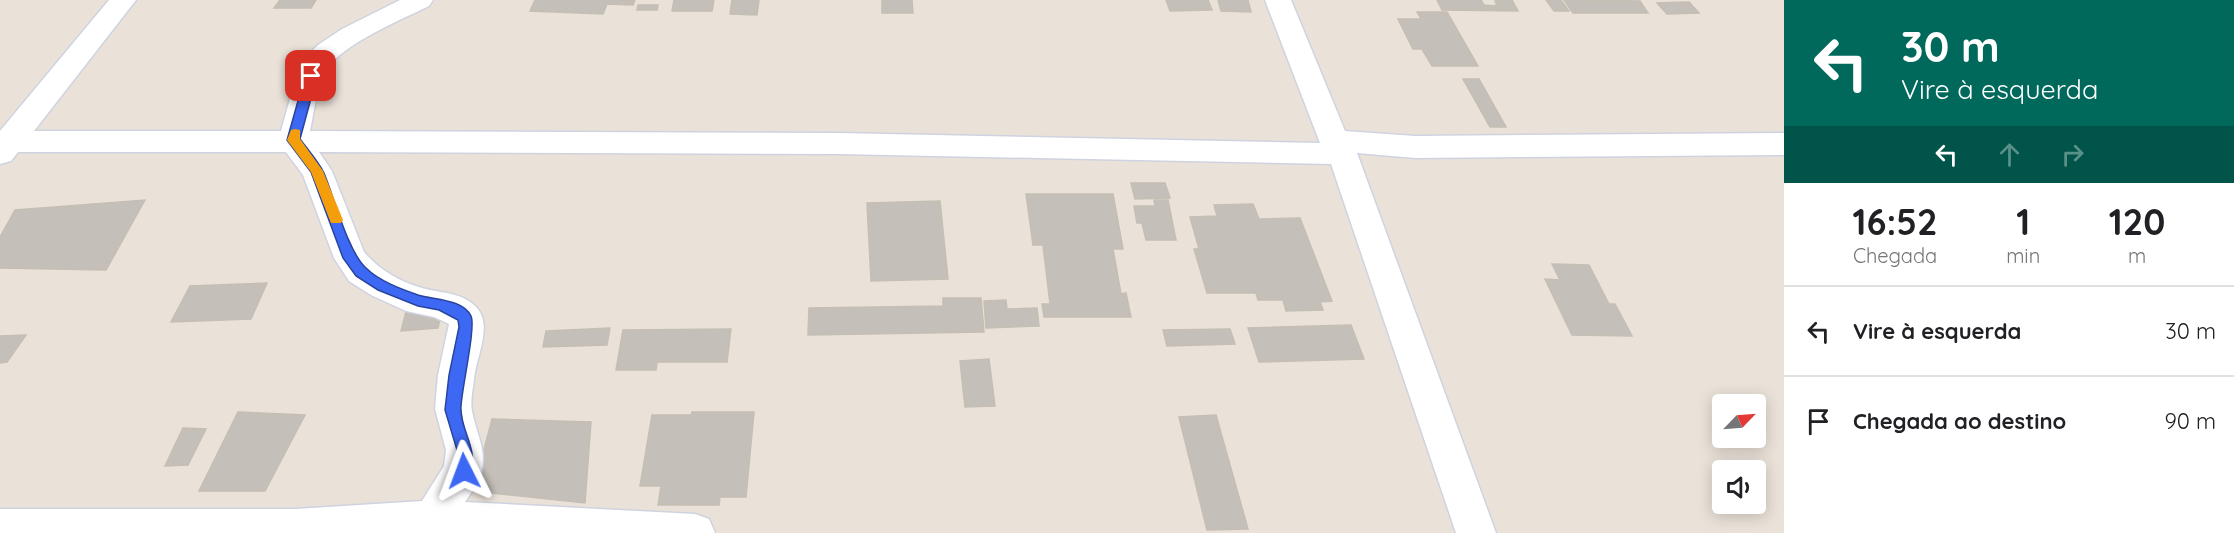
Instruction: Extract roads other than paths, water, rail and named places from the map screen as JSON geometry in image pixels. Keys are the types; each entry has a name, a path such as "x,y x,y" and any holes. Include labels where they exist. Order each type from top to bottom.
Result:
{"street":[{"path":"3,145 123,0"},
{"path":"293,140 311,76 319,60 339,43 420,0"},
{"path":"1278,0 1338,147 1476,533"},
{"path":"3,145 293,140 1119,147 1784,144"},
{"path":"293,140 316,171 350,258 361,272 383,286 418,301 443,304 459,312 465,318 466,335 456,375 453,410 465,450 464,471 433,519"},
{"path":"0,528 295,530 433,519 695,533"}]}
